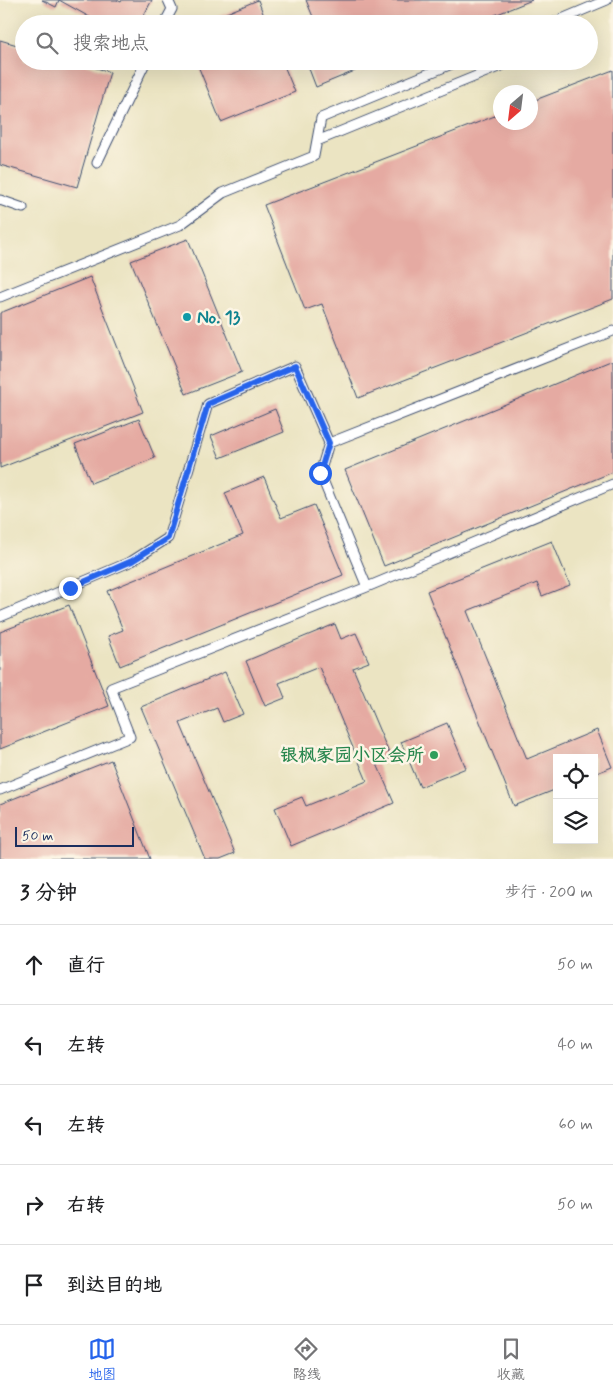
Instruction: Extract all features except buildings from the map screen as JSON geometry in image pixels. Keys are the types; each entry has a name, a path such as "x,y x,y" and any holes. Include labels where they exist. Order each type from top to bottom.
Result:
{"lane":[{"path":"168,0 172,9 169,15"},
{"path":"576,15 607,0"},
{"path":"97,163 142,70"},
{"path":"0,296 180,225 223,194 314,156 321,118 437,70"},
{"path":"317,141 491,70"},
{"path":"0,200 23,208"},
{"path":"329,443 613,331"},
{"path":"0,617 132,561 168,538 208,404 295,366 329,443 320,473 367,587"},
{"path":"0,790 130,738 111,688 367,587 613,484"}],"place":[{"name":"No. 13","path":"187,317"},
{"name":"银枫家园小区会所","path":"434,755"}],"route":[{"path":"70,588 132,561 168,538 208,404 295,366 329,443 320,473"}]}
